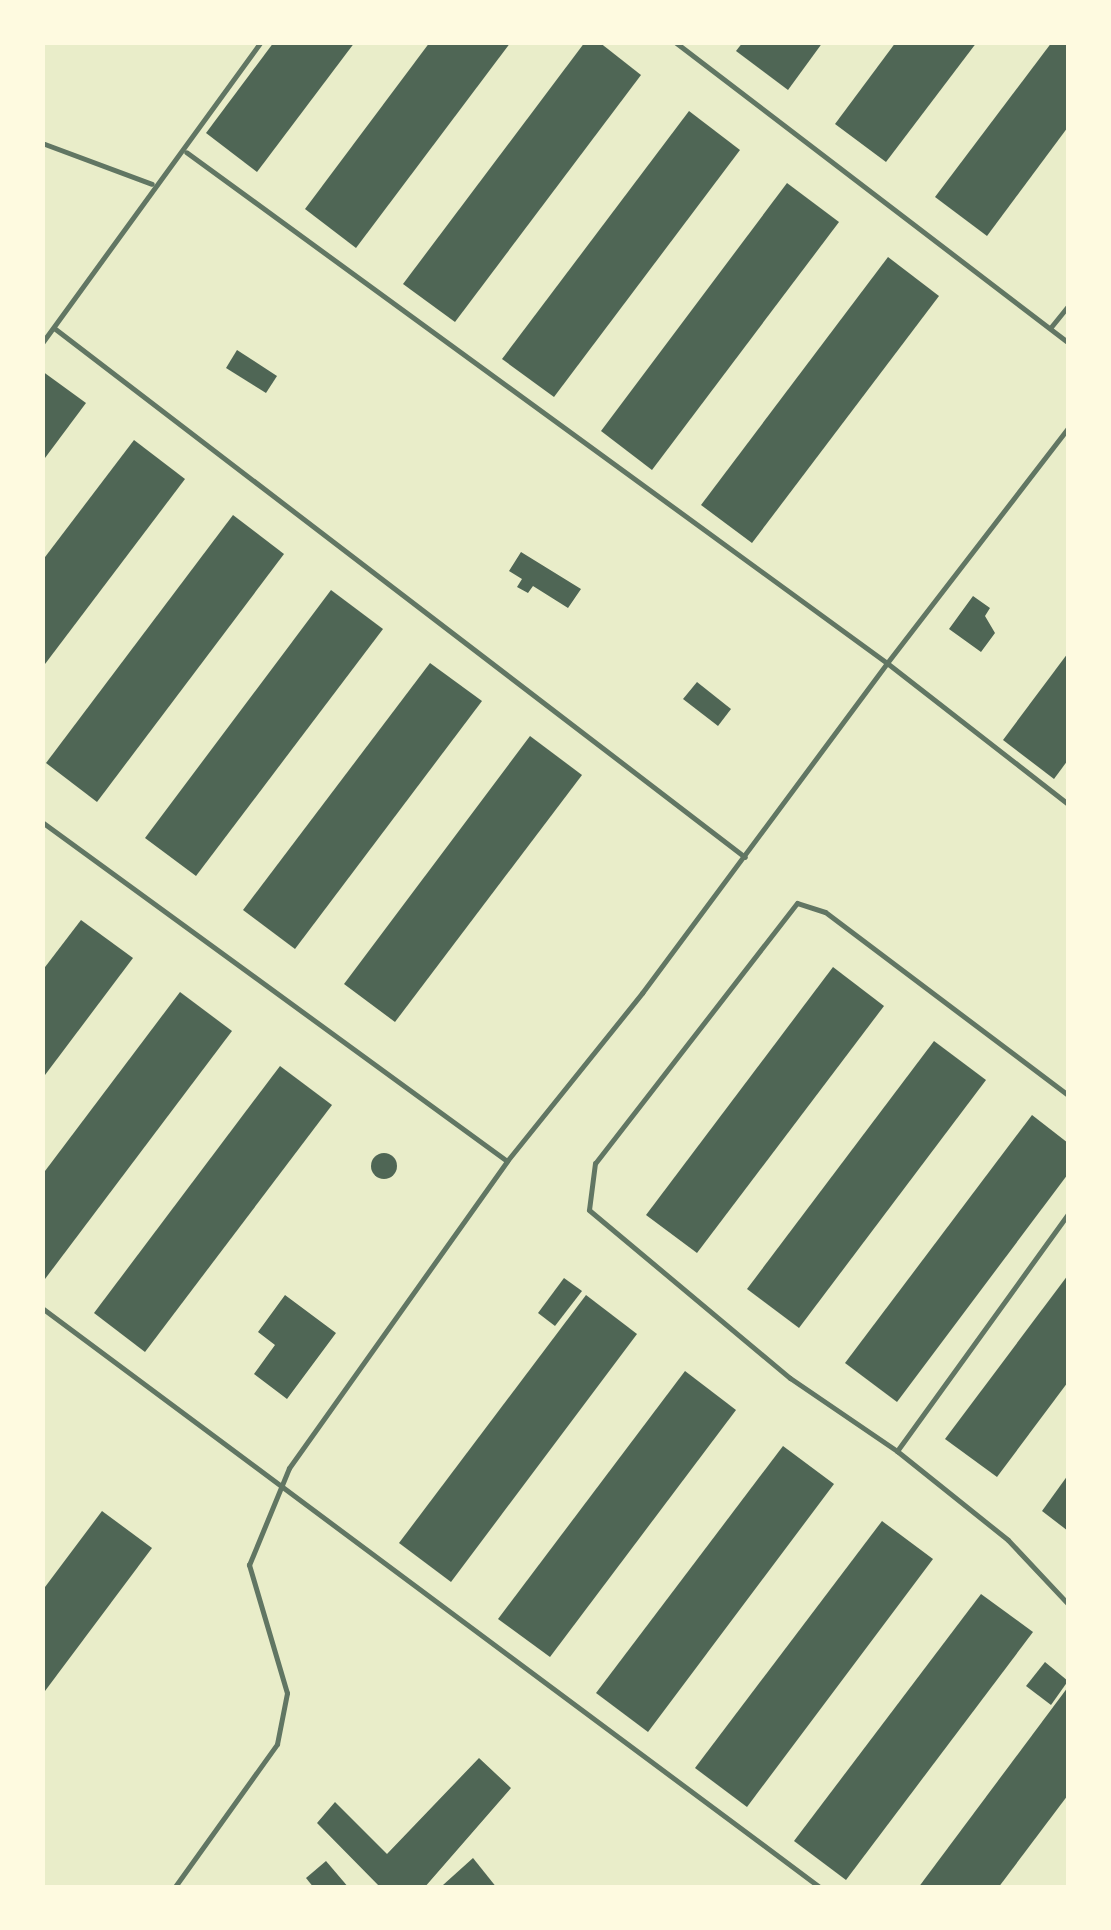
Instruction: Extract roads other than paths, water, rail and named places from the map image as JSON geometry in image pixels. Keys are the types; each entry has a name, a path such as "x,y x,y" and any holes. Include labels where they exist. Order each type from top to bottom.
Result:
{"lane":[{"path":"42,343 154,185 186,152 261,42"},
{"path":"675,42 1068,342"},
{"path":"42,143 154,185"},
{"path":"186,152 886,663 1068,804"},
{"path":"1051,327 1068,306"},
{"path":"54,328 745,856"},
{"path":"174,1888 277,1744 287,1693 249,1565 286,1490 290,1468 507,1161 745,856 886,663 1068,428"},
{"path":"42,822 507,1161"},
{"path":"1068,1095 826,912 797,902 595,1164 589,1210 608,1231 790,1378 898,1450 1008,1540 1068,1604"},
{"path":"898,1450 1068,1214"},
{"path":"42,1308 821,1888"}]}
